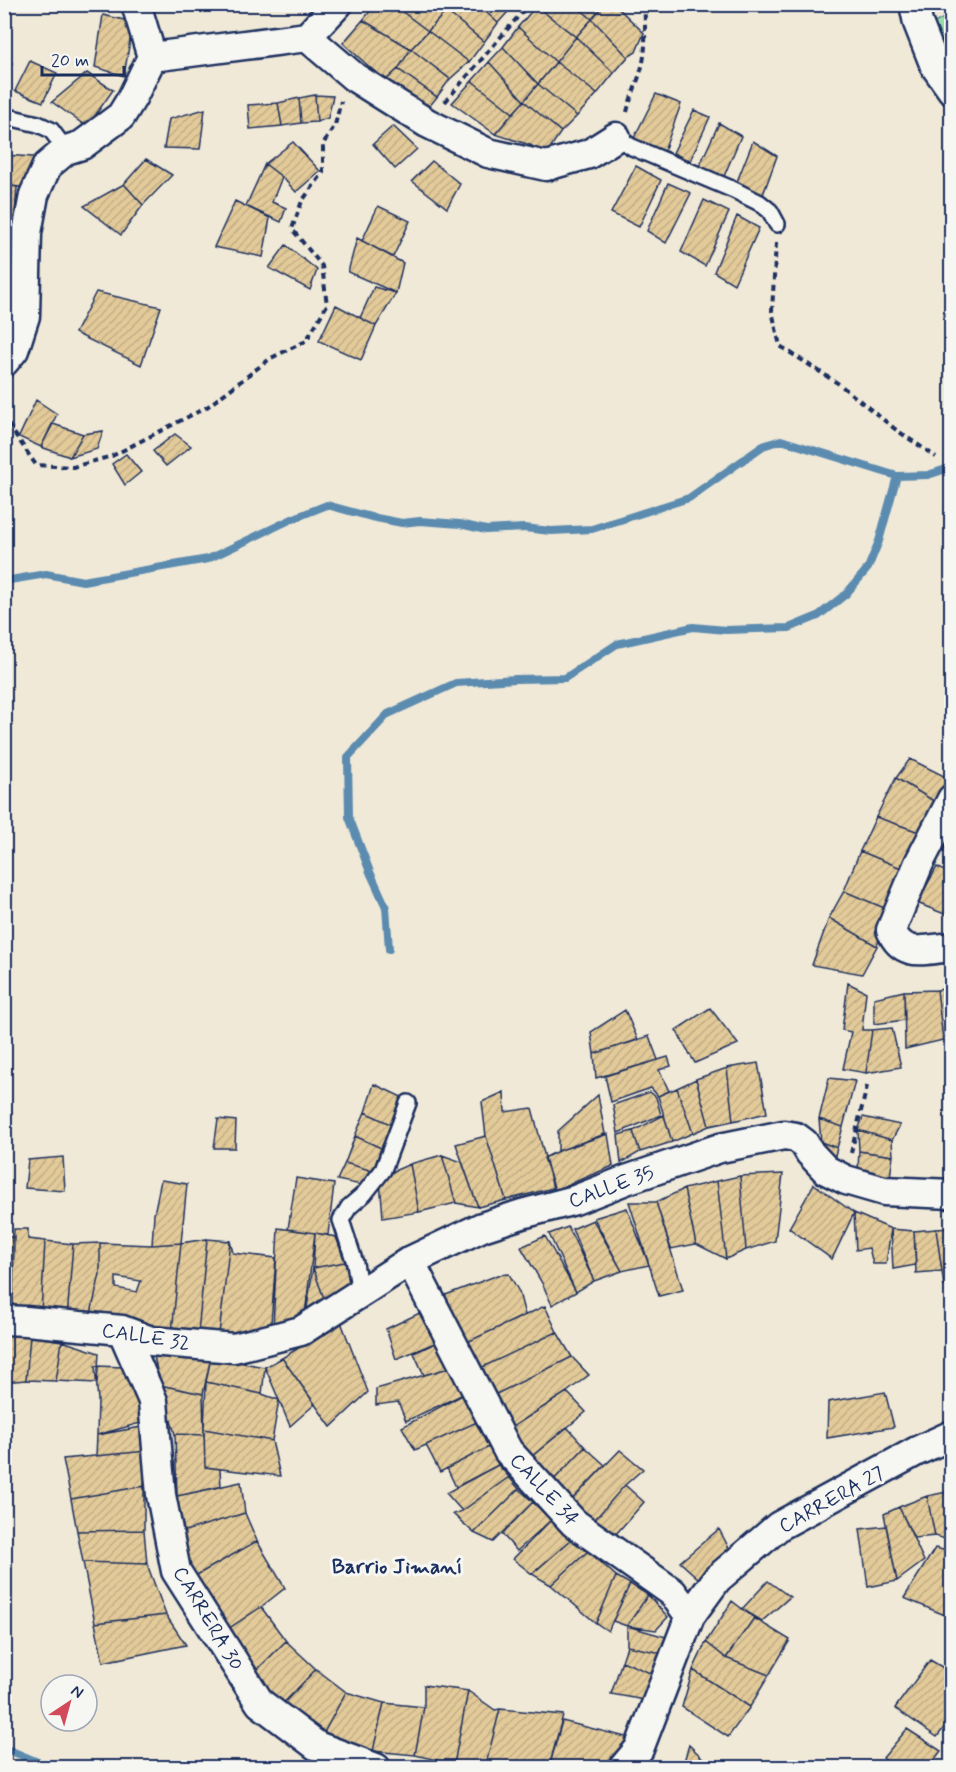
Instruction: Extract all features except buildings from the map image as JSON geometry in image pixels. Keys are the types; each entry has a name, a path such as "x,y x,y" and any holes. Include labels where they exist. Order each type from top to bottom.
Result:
{"street":[{"path":"4,362 14,350 25,316 27,233 34,195 47,166 66,150 82,145 121,116 152,57 136,4"},
{"path":"152,57 307,37 338,4"},
{"path":"914,4 918,22 935,66 951,90"},
{"path":"307,37 354,77 427,123 488,153 546,166 588,154 616,137"},
{"path":"951,799 919,863 891,930 896,941 903,948 914,950 951,947"},
{"name":"CALLE 35","path":"410,1261 482,1227 575,1200 720,1148 784,1135 796,1137 804,1143 826,1170 846,1180 884,1191 951,1194"},
{"name":"CALLE 32","path":"4,1320 122,1330 151,1341 234,1348 301,1331 410,1261"},
{"name":"CALLE 34","path":"410,1261 508,1451 574,1523 672,1592 690,1616"},
{"name":"CARRERA 30","path":"122,1330 153,1401 161,1495 176,1571 260,1703 317,1746 376,1767"},
{"name":"CARRERA 27","path":"623,1767 639,1749 690,1616 717,1579 779,1526 951,1435"}],"lane":[{"path":"4,116 38,124 51,130 66,150"},
{"path":"616,137 632,147 760,202 770,211 777,224"},
{"path":"360,1293 355,1263 341,1220 349,1207 364,1194 383,1170 408,1103"}],"path":[{"path":"427,123 529,4"},
{"path":"616,137 643,63 646,31 645,4"},
{"path":"4,415 36,465 73,466 112,456 207,407 271,358 306,341 327,305 326,296 322,266 292,229 302,201 323,173 323,144 334,125 341,99 354,77"},
{"path":"777,224 772,310 780,346 839,384 895,429 936,457"},
{"path":"846,1180 867,1086"}],"green space":[{"path":"951,14 951,72 927,27"}],"waterway":[{"path":"4,581 46,574 83,581 208,559 327,505 402,523 420,521 460,524 486,530 592,529 689,498 763,446 781,440 897,476 928,475 952,467"},
{"path":"389,949 386,907 349,817 348,757 388,714 456,683 565,678 617,644 693,627 726,630 789,628 818,616 846,594 868,568 879,541 897,476"},
{"path":"4,1748 52,1768"}],"district":[{"name":"Barrio Jimaní","path":"397,1566"}]}
